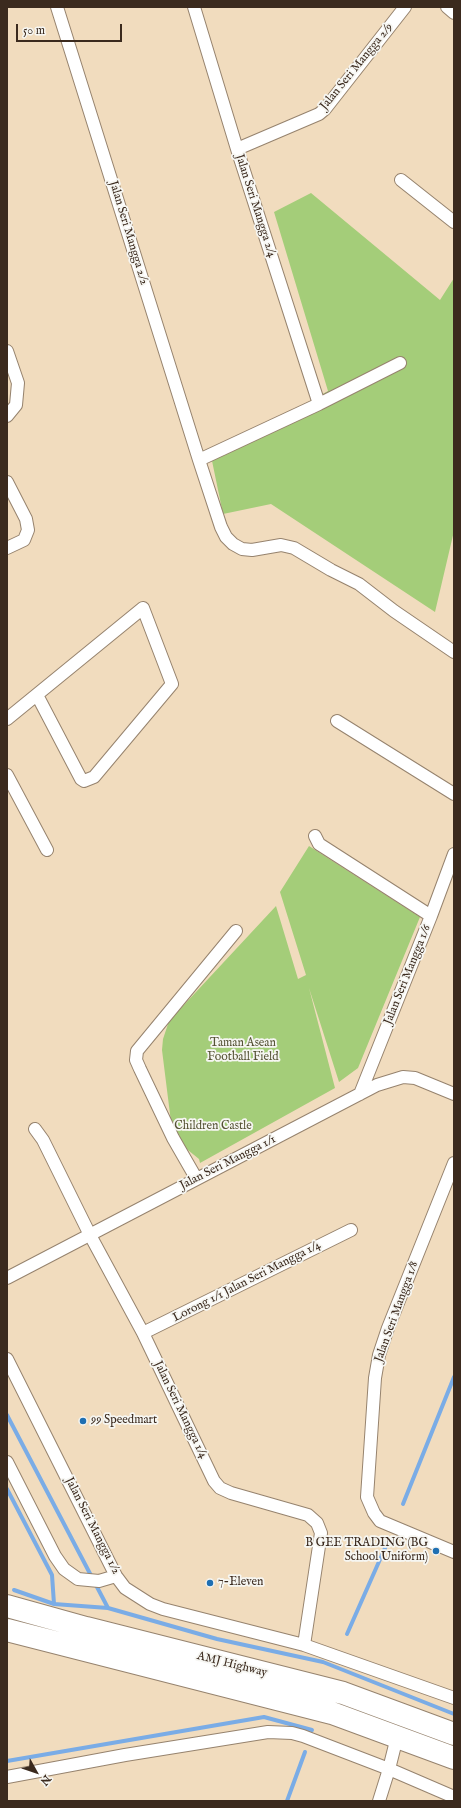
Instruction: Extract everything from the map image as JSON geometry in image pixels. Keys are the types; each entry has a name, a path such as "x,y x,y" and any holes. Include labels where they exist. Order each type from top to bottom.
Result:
{"highway":[{"name":"AMJ Highway","path":"7,1606 86,1628 343,1693 454,1734"},
{"name":"AMJ Highway","path":"7,1630 332,1713 454,1758"}],"street":[{"name":"Jalan Seri Mangga 2/2","path":"57,7 199,460 221,527 226,537 233,544 242,549 252,550 281,545 294,548 331,570 359,584 394,611 454,652"},
{"name":"Jalan Seri Mangga 2/4","path":"194,7 237,149 319,404"},
{"name":"Jalan Seri Mangga 2/9","path":"237,149 319,114 325,109 405,7"},
{"path":"447,7 454,12"},
{"path":"401,180 454,222"},
{"path":"7,351 18,383 16,405 7,416"},
{"path":"199,460 319,404 400,363"},
{"path":"7,482 26,519 28,530 24,540 7,548"},
{"path":"7,719 143,608 172,684 94,777 84,781 81,779 37,695"},
{"path":"337,721 454,794"},
{"path":"7,775 47,850"},
{"path":"315,836 319,844 432,916"},
{"name":"Jalan Seri Mangga 1/6","path":"360,1094 432,916 454,854"},
{"path":"196,1178 173,1138 140,1069 136,1060 137,1051 236,931"},
{"name":"Jalan Seri Mangga 1/1","path":"7,1278 196,1178 377,1085 403,1077 428,1082 454,1094"},
{"name":"Jalan Seri Mangga 1/4","path":"35,1129 43,1140 90,1235 143,1334 214,1481 231,1493 308,1515 317,1523 321,1533 304,1645"},
{"name":"Jalan Seri Mangga 1/8","path":"454,1163 388,1328 379,1355 375,1378 367,1497 374,1514 380,1521 454,1552"},
{"name":"Lorong 1/1 Jalan Seri Mangga 1/4","path":"143,1334 350,1230"},
{"name":"Jalan Seri Mangga 1/2","path":"7,1359 116,1576 125,1588 138,1597 163,1610 304,1645 454,1698"},
{"path":"7,1462 55,1556 64,1569 78,1579 100,1581 116,1576"},
{"path":"7,1777 125,1755 268,1732 292,1733 303,1736 454,1797"},
{"path":"379,1801 389,1770 397,1737"}],"green space":[{"path":"311,193 440,300 454,278 454,531 435,612 271,504 223,514 211,456 328,391 274,212"},
{"path":"309,846 420,917 358,1068 339,1082 309,988 335,1088 200,1163 199,1159 173,1138 162,1050 163,1039 169,1021 276,906 298,979 306,975 280,892"}],"waterway":[{"path":"403,1504 454,1377"},
{"path":"7,1415 108,1608"},
{"path":"7,1489 52,1575 54,1604"},
{"path":"347,1634 389,1539"},
{"path":"14,1590 54,1604 108,1608 217,1639 323,1662 454,1714"},
{"path":"7,1761 264,1717 312,1730"},
{"path":"287,1801 305,1752"}],"place":[{"name":"99 Speedmart","path":"83,1421"},
{"name":"B GEE TRADING (BG School Uniform)","path":"436,1551"},
{"name":"7-Eleven","path":"210,1583"}],"park label":[{"name":"Taman Asean Football Field","path":"243,1051"},
{"name":"Children Castle","path":"213,1127"}]}
